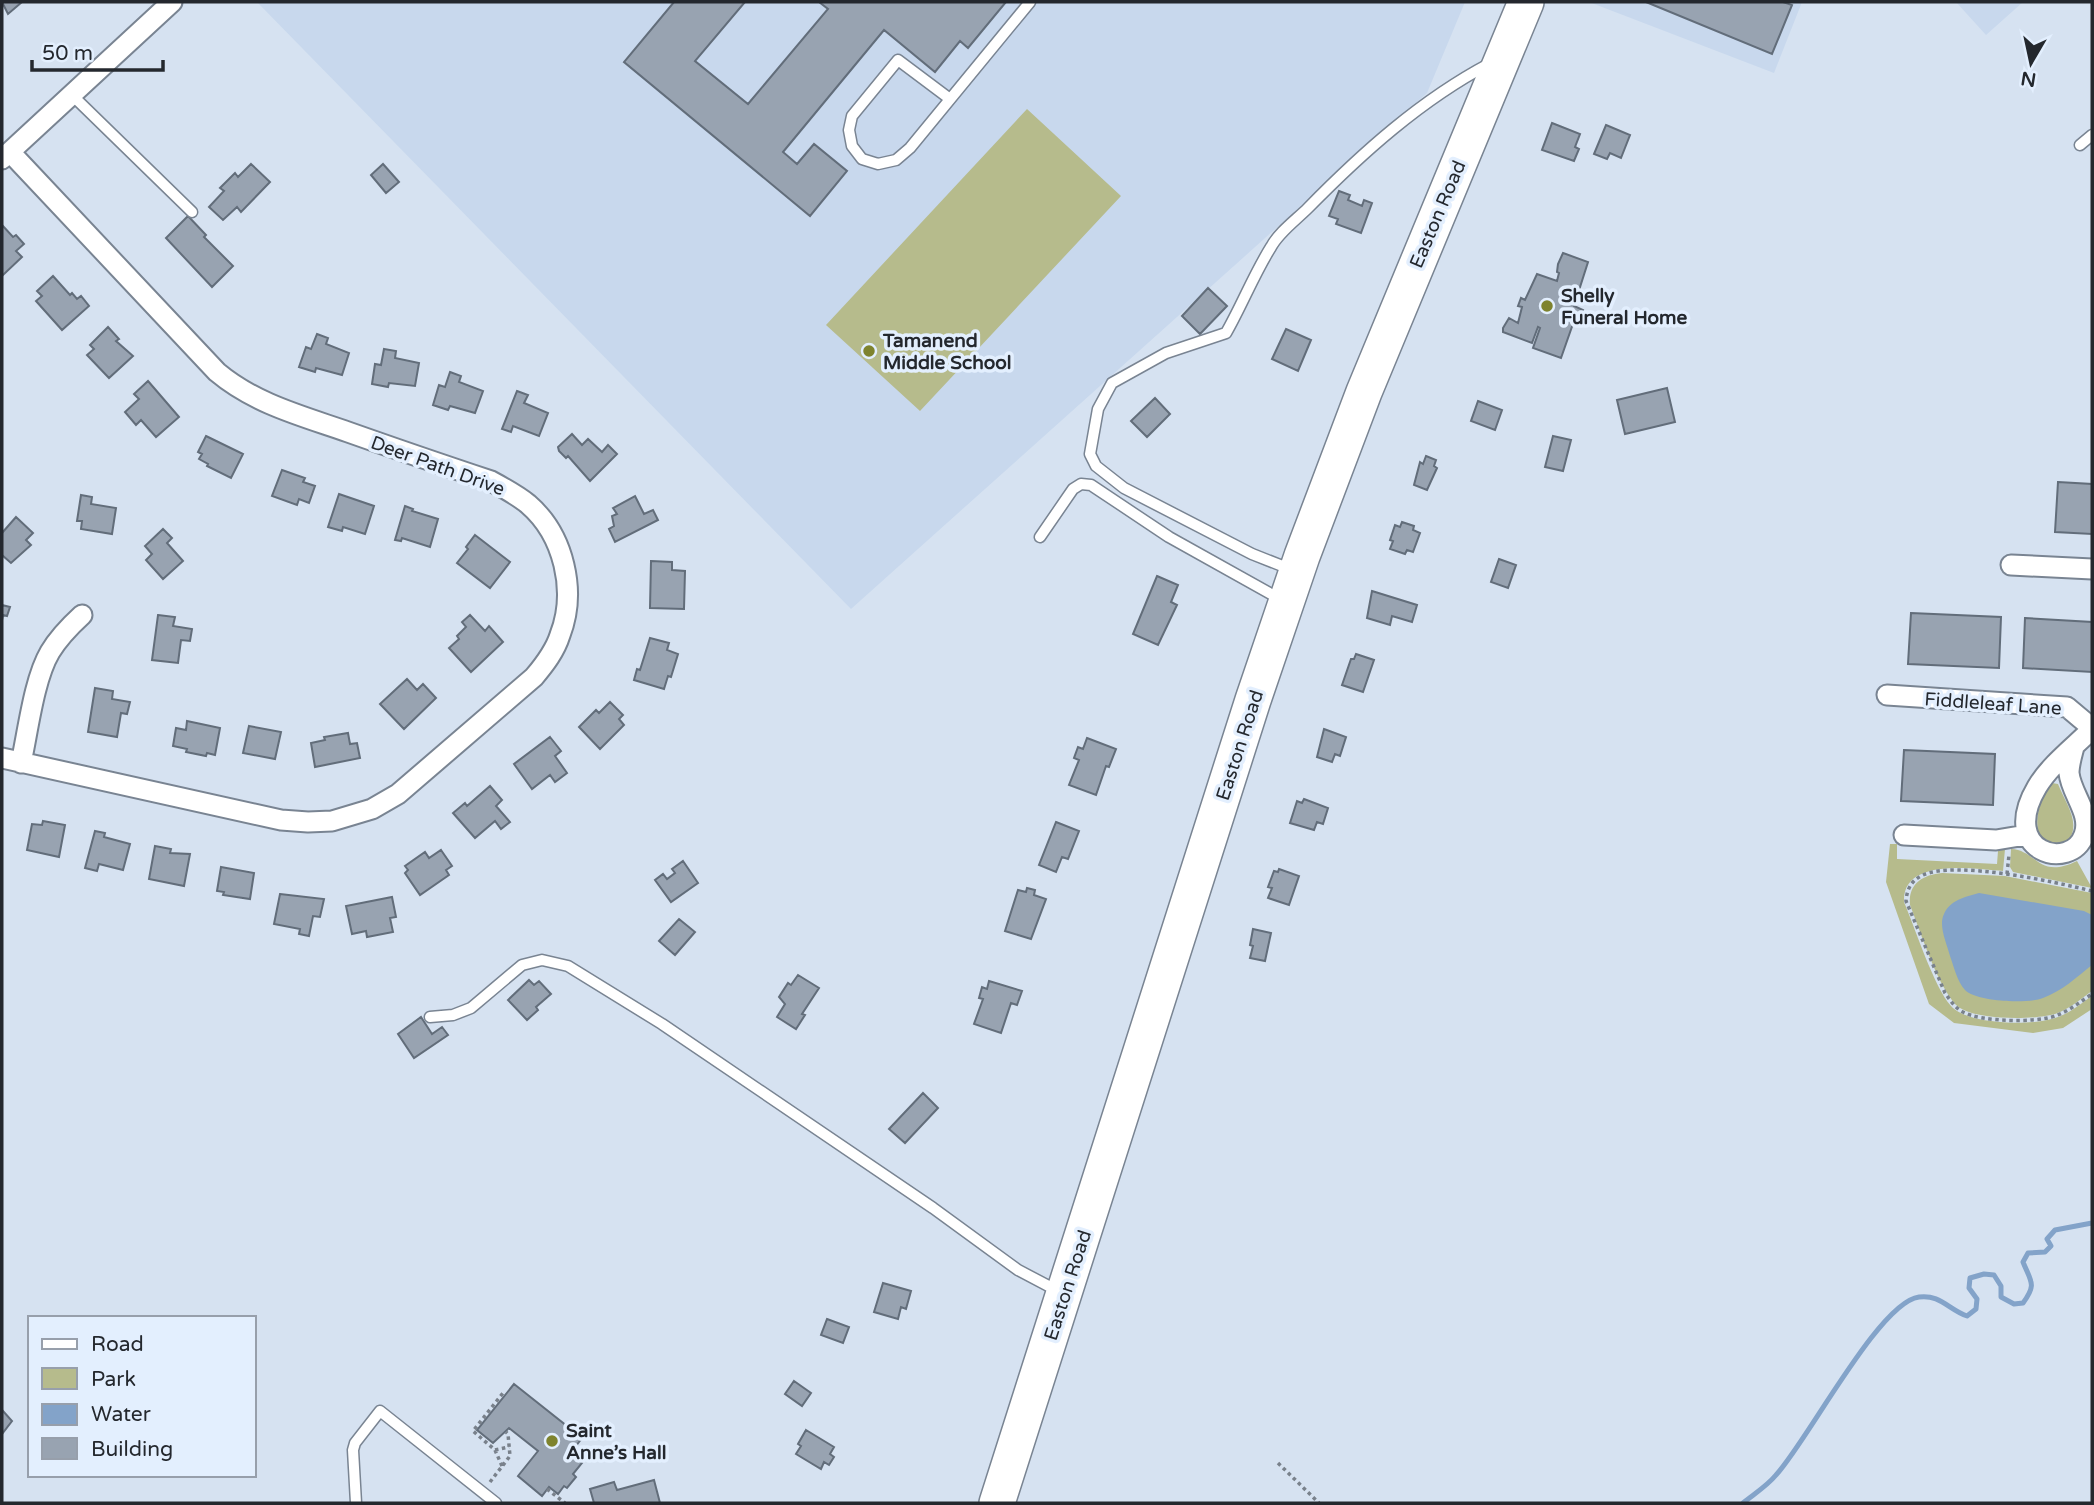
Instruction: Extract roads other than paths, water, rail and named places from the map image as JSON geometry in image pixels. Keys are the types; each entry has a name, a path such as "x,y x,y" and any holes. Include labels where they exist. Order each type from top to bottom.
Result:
{"highway":[{"name":"Easton Road","path":"997,1503 1292,587 1364,392 1526,2"}],"street":[{"path":"6,156 172,2"},
{"name":"Deer Path Drive","path":"6,156 231,384 282,409 491,481 515,494 541,518 555,540 564,564 568,590 561,635 550,657 534,677 398,794 353,816 308,822 281,820 11,761"},
{"path":"2011,565 2092,569"},
{"path":"11,761 50,652 64,632 82,615"},
{"name":"Fiddleleaf Lane","path":"1887,695 2067,707 2092,729"},
{"path":"2074,747 2069,774 2086,823 2084,838 2064,853 2052,853 2035,847 2026,835 2029,806 2042,778 2092,729"},
{"path":"1904,835 1996,840 2026,835"}],"lane":[{"path":"950,99 898,60 852,116 849,130 852,146 862,159 878,164 897,160 910,149 1030,2"},
{"path":"1292,587 1252,554 1124,488 1096,466 1090,454 1098,409 1112,383 1166,353 1226,333 1272,245 1329,187 1384,136 1455,82 1503,57"},
{"path":"72,95 192,212"},
{"path":"2080,145 2092,135"},
{"path":"1040,537 1073,489 1081,484 1091,485 1169,537 1292,587"},
{"path":"430,1017 453,1015 471,1009 522,965 542,960 568,966 662,1024 933,1208 1018,1270 1064,1294"},
{"path":"356,1503 353,1450 355,1443 380,1411 496,1503"}],"water":[{"path":"1979,893 2084,911 2092,915 2092,965 2063,988 2036,1000 2003,1001 1971,994 1965,990 1958,978 1945,941 1942,919 1950,905"}],"waterway":[{"path":"1743,1503 1776,1475 1864,1347 1884,1322 1903,1305 1919,1297 1933,1298 1967,1316 1976,1309 1977,1299 1969,1288 1970,1278 1984,1274 1994,1275 2001,1286 2001,1297 2014,1304 2023,1303 2031,1287 2023,1262 2028,1253 2045,1252 2051,1246 2047,1239 2055,1230 2092,1223"}],"place":[{"name":"Shelly Funeral Home","path":"1547,306"},
{"name":"Tamanend Middle School","path":"869,351"},
{"name":"Saint Anne’s Hall","path":"552,1441"}]}
